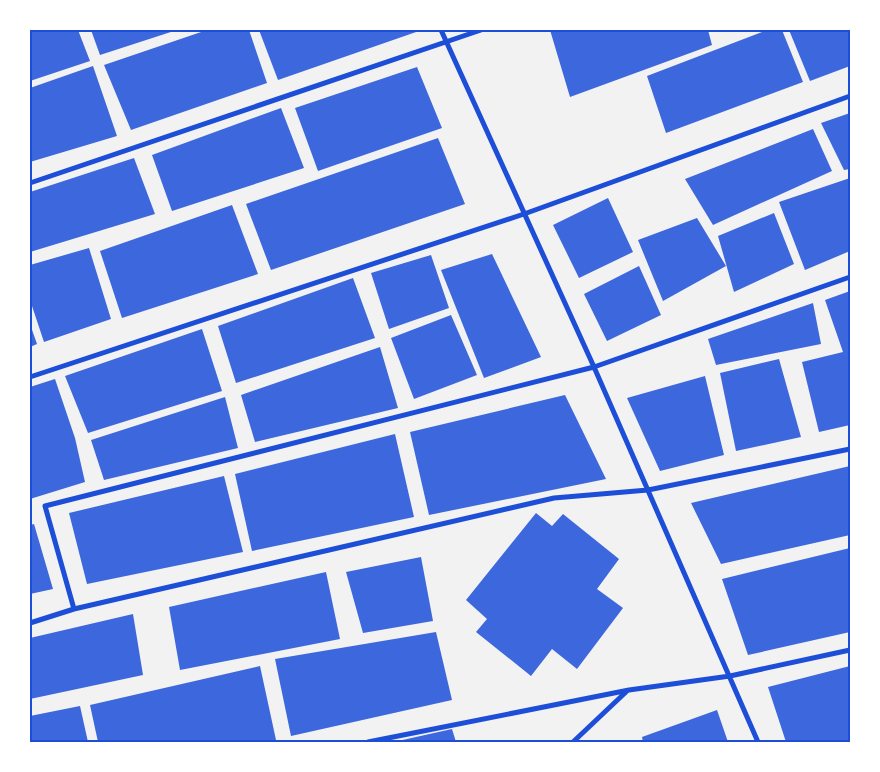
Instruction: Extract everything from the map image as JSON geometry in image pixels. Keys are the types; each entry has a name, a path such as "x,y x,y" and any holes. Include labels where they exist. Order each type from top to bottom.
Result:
{"street":[{"path":"441,30 594,367 758,742"},
{"path":"30,183 481,30"},
{"path":"30,377 524,214 850,96"},
{"path":"74,610 44,506 594,367 850,277"},
{"path":"30,623 74,610 554,498 648,490 850,448"},
{"path":"368,742 628,690 730,676 850,650"},
{"path":"573,742 628,690"}],"building":[{"path":"30,30 78,30 90,61 30,81"},
{"path":"91,30 177,30 100,55"},
{"path":"207,30 249,30 267,83 131,130 104,65"},
{"path":"259,30 418,30 419,31 278,80"},
{"path":"550,30 708,30 712,45 570,97"},
{"path":"767,30 782,30 803,82 666,133 647,76"},
{"path":"789,30 850,30 850,66 810,81"},
{"path":"93,66 117,136 30,162 30,88"},
{"path":"417,67 442,128 318,171 295,108"},
{"path":"281,108 304,168 172,211 152,155"},
{"path":"850,113 850,169 844,170 821,123"},
{"path":"813,129 832,171 713,225 685,179"},
{"path":"438,138 465,204 271,270 246,204"},
{"path":"134,158 155,214 30,252 30,192"},
{"path":"850,178 850,251 805,270 779,202"},
{"path":"608,198 633,252 579,278 553,225"},
{"path":"232,205 258,274 122,318 100,251"},
{"path":"774,213 794,264 734,292 718,236"},
{"path":"697,218 726,266 663,301 638,240"},
{"path":"89,248 111,319 44,342 30,300 30,265"},
{"path":"492,254 541,357 484,378 441,270"},
{"path":"431,255 449,308 389,329 371,273"},
{"path":"639,266 661,315 607,341 584,294"},
{"path":"353,278 375,338 236,383 218,326"},
{"path":"850,291 850,425 819,432 802,362 843,352 825,300"},
{"path":"813,303 821,344 716,365 708,339"},
{"path":"451,315 477,375 414,399 391,338"},
{"path":"30,324 37,344 30,347"},
{"path":"202,329 222,391 88,433 65,376"},
{"path":"380,347 398,408 255,442 241,395"},
{"path":"779,359 801,437 736,451 720,373"},
{"path":"705,376 724,455 660,471 627,398"},
{"path":"55,379 75,438 85,482 30,499 30,387"},
{"path":"565,395 606,479 429,515 410,432"},
{"path":"225,397 238,448 104,480 91,440"},
{"path":"395,434 414,517 252,551 235,474"},
{"path":"850,466 850,535 721,564 691,503"},
{"path":"224,476 243,552 87,584 69,513"},
{"path":"536,513 552,526 563,514 619,559 597,589 623,608 577,669 552,649 531,676 476,632 487,619 466,600"},
{"path":"34,524 53,589 30,594 30,525"},
{"path":"850,548 850,632 748,655 722,579"},
{"path":"421,557 433,621 363,633 346,572"},
{"path":"326,572 340,639 180,670 169,607"},
{"path":"133,614 143,675 30,699 30,638"},
{"path":"436,632 452,700 291,736 275,659"},
{"path":"260,666 276,740 268,742 98,742 90,705"},
{"path":"850,666 850,742 786,742 768,687"},
{"path":"80,706 88,742 30,742 30,716"},
{"path":"717,710 728,742 643,742 642,737"},
{"path":"452,729 456,742 398,742 398,741"}]}
